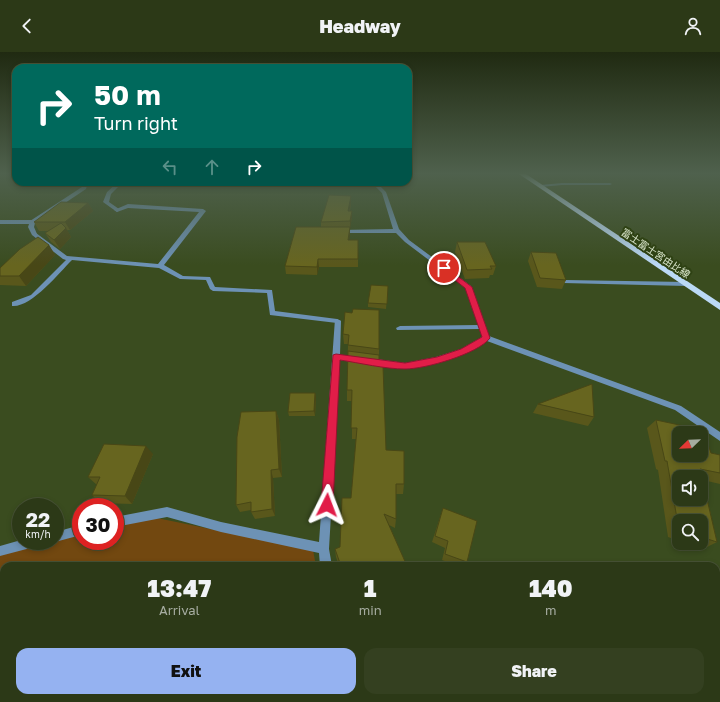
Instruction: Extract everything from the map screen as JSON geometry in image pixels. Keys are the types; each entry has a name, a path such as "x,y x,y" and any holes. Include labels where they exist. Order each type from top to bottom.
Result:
{"main road":[{"name":"富士富士宮由比線","path":"567,204 720,307"}],"street":[{"path":"0,222 32,222 59,204"},
{"path":"109,204 117,210 128,206 203,211 160,266"},
{"path":"388,204 398,231 407,241 469,287 486,338"},
{"path":"32,222 31,227 34,234 65,258 160,266 182,278 208,278 212,289 270,291 272,313 337,321 324,549 326,562"},
{"path":"329,232 398,231"},
{"path":"14,304 33,296 71,258"},
{"path":"565,282 686,284"},
{"path":"400,328 483,327"},
{"path":"336,357 405,366 437,360 464,351 486,338"},
{"path":"486,338 678,408 720,437"},
{"path":"124,520 167,512 221,527 324,549"},
{"path":"0,551 12,548"}],"shaded area":[{"path":"147,516 313,550 315,562 0,562 0,552 12,549 64,550 64,538 72,535 72,550 124,550 124,522"}],"building":[{"path":"58,204 86,204 65,222 34,222"},
{"path":"326,204 349,204 348,211 352,211 350,221 321,222"},
{"path":"61,223 66,228 54,240 45,233"},
{"path":"296,227 350,227 348,240 358,240 358,259 318,259 317,267 285,266"},
{"path":"38,237 49,245 19,276 0,276 0,268 20,249"},
{"path":"457,242 485,242 496,266 490,266 492,269 467,270"},
{"path":"531,252 556,253 566,280 540,278"},
{"path":"371,285 388,286 387,304 368,303"},
{"path":"353,309 379,310 379,349 348,345 349,335 343,334 345,312 352,313"},
{"path":"348,351 379,355 379,366 383,366 386,450 404,451 404,484 396,484 396,519 384,514 405,562 340,562 335,549 340,547 342,498 351,498 357,428 351,428 352,390 347,390"},
{"path":"592,384 594,417 538,404"},
{"path":"290,393 315,393 314,411 288,412"},
{"path":"276,411 279,469 271,470 272,509 251,512 251,502 236,505 237,437 241,412"},
{"path":"656,420 684,426 672,426 672,462 708,462 708,444 711,453 720,455 720,473 700,469 672,470 672,490 667,461 665,461"},
{"path":"104,444 146,446 125,496 92,495 100,477 88,477"},
{"path":"708,503 717,542 708,539 708,514 676,514 675,506 708,506"},
{"path":"443,508 477,521 467,562 445,554 448,541 435,536"}],"route":[{"path":"327,505 336,357 405,366 437,360 464,351 486,338 469,287 444,268"}]}
